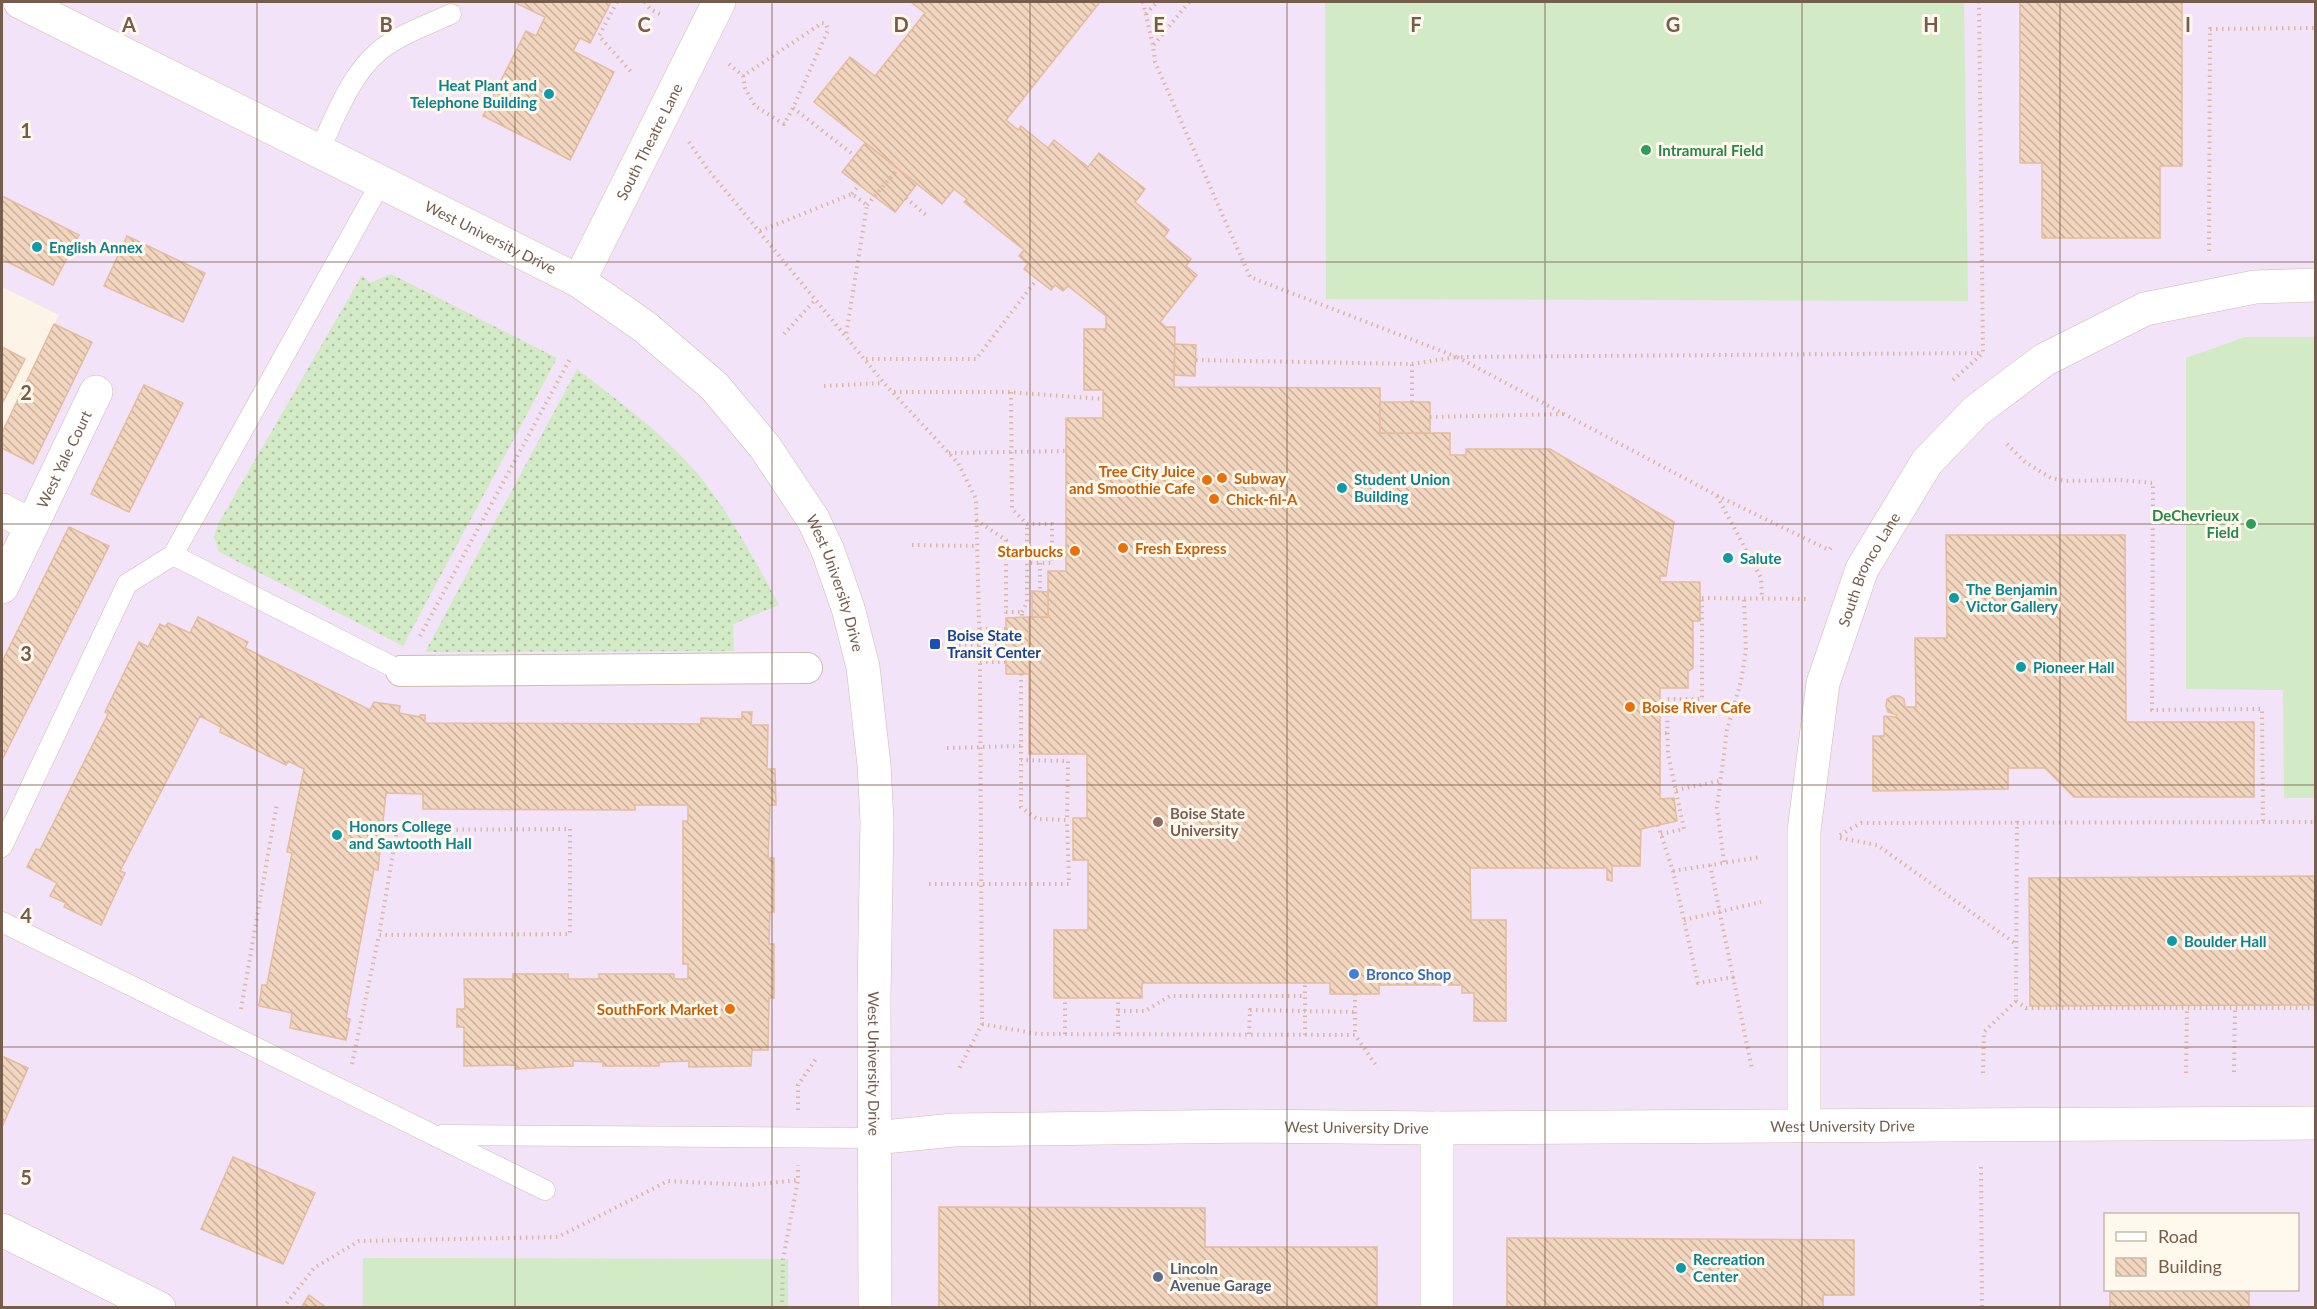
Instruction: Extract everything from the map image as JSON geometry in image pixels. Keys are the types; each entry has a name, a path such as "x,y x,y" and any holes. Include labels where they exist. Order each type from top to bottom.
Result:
{"street":[{"name":"West University Drive","path":"20,2 579,281 645,327 714,386 765,447 813,519 828,551 848,608 863,667 874,765 877,821 874,1138 954,1130 1240,1126 1437,1128 2316,1123"},
{"name":"South Theatre Lane","path":"579,281 719,2"},
{"name":"South Bronco Lane","path":"1804,1125 1806,819 1823,683 1862,569 1927,462 1976,411 2044,360 2145,309 2255,287 2316,285"},
{"name":"West Yale Court","path":"2,587 96,392"},
{"name":"West Yale Court","path":"2,510 31,525"},
{"path":"401,672 807,668"},
{"path":"1437,1128 1437,1308"},
{"path":"874,1138 874,1308"},
{"path":"2,1230 159,1308"}],"lane":[{"path":"319,151 347,94 367,64 379,51 452,14"},
{"path":"2,847 127,584 173,555 381,182"},
{"path":"173,555 401,672"},
{"path":"2,922 545,1190"},
{"path":"435,1134 874,1138"}],"path":[{"path":"617,2 599,36 633,74"},
{"path":"645,2 650,9 662,15"},
{"path":"1143,2 1155,62 1250,277 1457,357 1716,495 1829,550 1835,541"},
{"path":"1146,14 1158,2"},
{"path":"1153,46 1189,2"},
{"path":"1949,384 1983,353 1979,2"},
{"path":"729,64 742,76 745,88 755,106 784,124 828,30 826,24 822,23 742,76"},
{"path":"2209,251 2210,29 2316,28"},
{"path":"793,108 855,156"},
{"path":"688,141 706,167 884,383 958,463 976,499 981,662 982,1024 959,1069"},
{"path":"846,335 867,205 898,169"},
{"path":"760,231 852,194 860,185"},
{"path":"852,194 867,205"},
{"path":"906,198 926,215"},
{"path":"865,360 976,359 1037,279"},
{"path":"784,333 816,299"},
{"path":"1196,360 1412,364 1457,357 1983,353"},
{"path":"401,672 564,374 571,357"},
{"path":"1412,364 1412,402"},
{"path":"824,386 884,383"},
{"path":"893,392 1011,392 1103,399"},
{"path":"1011,392 1012,509 1027,524 1026,604 1022,618"},
{"path":"1430,417 1567,414"},
{"path":"2007,444 2025,462 2051,478 2066,482 2121,480 2153,483 2152,710 2262,709 2262,822"},
{"path":"948,453 1066,451"},
{"path":"1716,495 1761,578 1762,598"},
{"path":"976,520 1006,540 1006,612 1022,612"},
{"path":"1027,524 1052,524 1052,563 1027,563"},
{"path":"912,545 977,546"},
{"path":"1040,563 1040,592"},
{"path":"1661,834 1684,829 1668,754 1667,699 1702,699 1701,598 1809,599"},
{"path":"1724,862 1717,808 1727,730 1741,681 1746,650 1744,598"},
{"path":"1026,604 1032,605"},
{"path":"980,629 1006,629"},
{"path":"941,645 1006,644"},
{"path":"981,662 1006,662"},
{"path":"1022,674 1021,807 1037,819 1067,820"},
{"path":"1659,733 1668,733"},
{"path":"947,748 1022,746"},
{"path":"929,884 983,886 1069,884 1068,761 1022,760"},
{"path":"1676,790 1720,781"},
{"path":"236,1037 276,803"},
{"path":"1983,1073 1984,1032 2016,1001 2017,821"},
{"path":"2016,944 1877,845 1836,837 1861,822 2316,822"},
{"path":"1658,825 1673,871 1698,983 1734,977"},
{"path":"347,1091 379,935 397,830 570,829 570,934 379,935"},
{"path":"1673,871 1761,856"},
{"path":"1710,865 1752,1070"},
{"path":"1684,920 1761,902"},
{"path":"1305,983 1305,1035"},
{"path":"1355,994 1355,1035 1378,1068"},
{"path":"1118,1011 1145,1011 1170,996 1305,996"},
{"path":"1065,998 1065,1034"},
{"path":"1118,998 1118,1034"},
{"path":"2016,1001 2026,1008 2235,1010 2316,1008"},
{"path":"2187,1008 2187,1073"},
{"path":"1250,1034 1250,1010 1355,1012"},
{"path":"2234,1072 2235,1010"},
{"path":"982,1024 1038,1034 1355,1035"},
{"path":"1981,1167 1983,1308"},
{"path":"283,1308 314,1268 359,1241 558,1237 668,1181 750,1185 798,1180 783,1259 782,1308"}],"shaded area":[{"name":"Boise State University","path":"2,2 2315,2 2315,1307 2,1307 2,430 59,315 2,287"}],"green space":[{"name":"Intramural Field","path":"1325,2 1964,2 1968,301 1326,299"},
{"path":"391,274 557,358 403,646 219,552 214,537 218,524 362,275 370,283"},
{"name":"DeChevrieux Field","path":"2245,337 2315,337 2315,798 2284,798 2283,690 2186,689 2186,358"},
{"path":"577,369 645,422 692,467 726,512 753,558 779,605 733,624 734,651 425,652"},
{"path":"363,1258 788,1259 788,1307 363,1307"}],"building":[{"name":"Heat Plant and Telephone Building","path":"514,2 611,2 590,43 580,38 573,51 614,72 570,160 483,116 526,31 536,36 545,17"},
{"name":"Student Union Building","path":"911,2 1100,2 1006,120 1018,130 1021,126 1048,148 1054,140 1088,167 1099,153 1145,189 1135,202 1169,230 1164,237 1191,259 1186,266 1197,275 1160,322 1166,327 1175,327 1174,387 1380,388 1380,433 1450,433 1450,455 1466,455 1466,449 1550,449 1674,522 1666,576 1660,576 1660,582 1700,582 1700,621 1693,621 1693,668 1688,671 1688,688 1660,688 1660,799 1674,798 1677,821 1641,829 1640,866 1612,866 1612,881 1607,880 1607,868 1470,868 1471,920 1506,920 1506,1021 1474,1021 1474,993 1462,993 1462,985 1379,985 1379,994 1330,994 1330,983 1142,983 1142,998 1054,998 1054,930 1088,930 1088,860 1073,860 1073,818 1087,818 1087,754 1029,754 1029,617 1048,617 1048,571 1066,571 1066,418 1103,418 1103,390 1084,390 1084,329 1106,329 1106,316 1068,286 1063,291 1055,285 1051,290 1024,269 1028,264 1019,256 1024,250 964,202 967,199 954,189 942,204 814,102 850,57 875,76 925,13"},
{"path":"2020,2 2182,2 2182,166 2160,166 2160,238 2042,238 2042,163 2020,163"},
{"path":"865,143 917,184 895,212 842,172"},
{"name":"English Annex","path":"2,196 79,235 53,285 2,259"},
{"path":"127,236 205,273 183,322 104,286"},
{"path":"54,324 92,342 33,464 2,448 2,433"},
{"path":"1175,344 1196,345 1195,376 1174,375"},
{"path":"2,347 25,359 2,404"},
{"path":"144,385 183,403 129,512 91,494"},
{"path":"1380,402 1430,402 1430,433 1380,433"},
{"path":"69,527 109,546 2,760 2,662"},
{"name":"Pioneer Hall","path":"1946,535 2125,535 2126,722 2254,722 2254,797 2074,797 2045,768 2008,768 2008,789 1873,791 1873,736 1884,736 1884,716 1896,717 1897,715 1888,712 1887,699 1899,696 1904,699 1905,707 1916,707 1915,638 1947,638"},
{"path":"1032,591 1048,592 1048,617 1032,617"},
{"name":"Honors College and Sawtooth Hall","path":"198,617 248,642 245,648 370,710 374,702 400,706 399,713 420,717 420,715 425,715 425,723 701,724 701,718 742,719 742,712 752,712 751,725 768,725 767,769 775,769 776,805 770,805 768,858 774,858 774,912 770,912 769,944 774,944 774,998 769,998 768,1050 752,1050 751,1066 689,1067 689,1061 659,1062 659,1066 603,1066 603,1062 573,1061 573,1066 516,1069 516,1065 464,1066 464,1027 457,1027 457,1009 465,1009 464,979 513,979 513,974 568,974 568,979 599,979 599,974 674,974 674,979 688,979 688,964 683,964 683,821 688,821 688,805 635,805 635,810 423,809 423,794 386,793 378,870 374,869 346,1018 350,1019 346,1040 290,1028 292,1013 259,1006 262,985 267,985 292,853 287,852 304,769 288,761 286,765 220,732 221,727 200,716 120,871 125,873 101,925 64,907 66,903 50,896 57,883 27,867 36,849 40,850 108,714 105,712 139,642 148,647 160,624 165,627 168,623 190,633"},
{"path":"1029,617 1029,674 1006,674 1006,618"},
{"name":"Boulder Hall","path":"2316,876 2316,1005 2030,1006 2029,878"},
{"path":"2,1056 28,1068 2,1127"},
{"path":"233,1157 315,1193 283,1264 201,1229"},
{"name":"Lincoln Avenue Garage","path":"939,1207 1205,1208 1205,1247 1377,1247 1377,1308 939,1308"},
{"path":"2316,1232 2316,1308 2061,1308 2110,1307 2110,1291 2249,1291 2249,1307 2315,1307"},
{"name":"Recreation Center","path":"1507,1238 1854,1240 1854,1295 1823,1295 1823,1308 1507,1308"},
{"path":"309,1295 327,1308 301,1308"}],"place":[{"name":"Heat Plant and Telephone Building","path":"549,94"},
{"name":"Intramural Field","path":"1646,150"},
{"name":"English Annex","path":"37,247"},
{"name":"Subway","path":"1222,478"},
{"name":"Tree City Juice and Smoothie Cafe","path":"1207,480"},
{"name":"Student Union Building","path":"1342,488"},
{"name":"Chick-fil-A","path":"1214,499"},
{"name":"DeChevrieux Field","path":"2251,524"},
{"name":"Fresh Express","path":"1123,548"},
{"name":"Starbucks","path":"1075,551"},
{"name":"Salute","path":"1728,558"},
{"name":"The Benjamin Victor Gallery","path":"1954,598"},
{"name":"Boise State Transit Center","path":"935,644"},
{"name":"Pioneer Hall","path":"2021,667"},
{"name":"Boise River Cafe","path":"1630,707"},
{"name":"Boise State University","path":"1158,822"},
{"name":"Honors College and Sawtooth Hall","path":"337,835"},
{"name":"Boulder Hall","path":"2172,941"},
{"name":"Bronco Shop","path":"1354,974"},
{"name":"SouthFork Market","path":"730,1009"},
{"name":"Recreation Center","path":"1681,1268"},
{"name":"Lincoln Avenue Garage","path":"1158,1277"}]}
